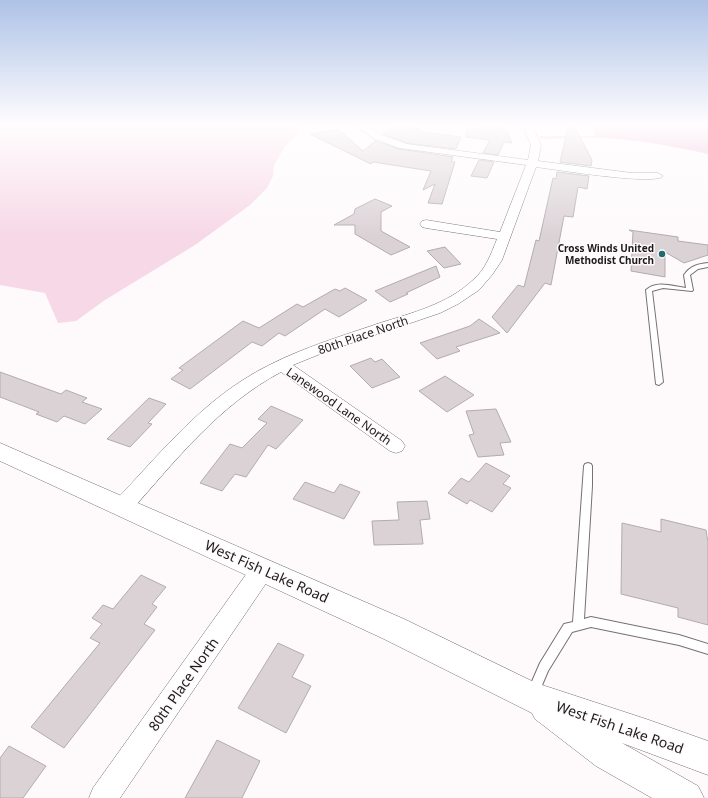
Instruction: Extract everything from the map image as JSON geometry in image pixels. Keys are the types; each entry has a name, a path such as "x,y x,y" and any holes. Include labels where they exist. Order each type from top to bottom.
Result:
{"street":[{"path":"519,161 632,176 658,176"},
{"name":"80th Place North","path":"123,506 219,405 248,383 282,365 314,352 421,315 449,303 471,290 488,274 495,260 532,163"},
{"path":"426,224 504,236"},
{"name":"Lanewood Lane North","path":"282,365 396,446"},
{"name":"West Fish Lake Road","path":"0,451 401,632 531,697 646,735 708,758"},
{"name":"80th Place North","path":"104,798 263,569"},
{"name":"West Fish Lake Road","path":"531,697 608,754 686,798"}],"lane":[{"path":"659,382 649,290 653,287 659,286 690,290 687,275 690,270 698,266 708,265"},
{"path":"578,626 579,579 588,466"},
{"path":"531,697 544,667 568,628 591,622 679,640 708,649"}],"shaded area":[{"path":"0,161 276,161 274,166 273,176 267,188 250,205 195,245 105,300 76,321 58,323 45,293 0,285"}],"building":[{"path":"365,161 455,162 442,204 428,203 435,184 423,190 431,171 373,162 371,164"},
{"path":"478,161 494,162 487,178 471,176"},
{"path":"560,161 592,161 591,166"},
{"path":"557,172 589,176 587,189 578,187 573,217 564,216 551,285 545,283 507,333 492,317 518,285 524,287 536,240 539,241 553,178 556,179"},
{"path":"375,199 392,206 381,212 381,231 410,247 391,255 355,234 355,225 334,225 354,214 355,209"},
{"name":"Cross Winds United Methodist Church","path":"629,230 678,237 678,241 708,245 708,255 684,263 665,252 665,277 631,271 633,232"},
{"path":"445,247 461,264 444,268 427,251"},
{"path":"436,266 440,277 390,302 375,291"},
{"path":"345,288 367,300 339,317 325,309 285,336 279,333 262,346 252,342 190,389 171,379 183,370 179,368 243,321 259,328 297,304 303,307 335,289 340,291"},
{"path":"479,319 500,333 456,347 460,351 437,359 420,343 470,326"},
{"path":"371,358 375,362 382,359 400,377 372,388 350,366"},
{"path":"0,372 61,394 66,390 87,398 82,402 102,409 85,424 64,416 57,422 36,414 39,412 0,397"},
{"path":"445,376 474,395 447,412 419,391"},
{"path":"149,398 166,404 148,423 152,424 130,447 107,439"},
{"path":"271,406 303,420 276,449 268,445 246,477 235,474 222,491 200,483 230,444 242,448 267,423 258,419"},
{"path":"496,409 511,442 500,443 504,455 478,457 469,435 474,434 466,411"},
{"path":"486,463 510,476 503,484 511,488 492,512 470,500 467,504 448,493 461,478 469,482"},
{"path":"305,482 334,493 340,484 360,492 344,519 293,499"},
{"path":"427,501 430,519 420,520 423,544 374,545 372,521 399,520 397,502"},
{"path":"661,519 706,530 708,542 708,625 678,617 678,608 621,594 622,523 661,532"},
{"path":"141,575 166,587 152,604 157,607 144,624 155,630 64,748 31,727 100,643 90,638 102,624 92,618 103,605 113,609"},
{"path":"278,643 304,655 292,677 311,686 286,733 238,708"},
{"path":"217,740 260,761 242,798 185,798"},
{"path":"9,746 46,766 23,798 0,798 0,758"}],"place":[{"name":"Cross Winds United Methodist Church","path":"662,254"}]}
